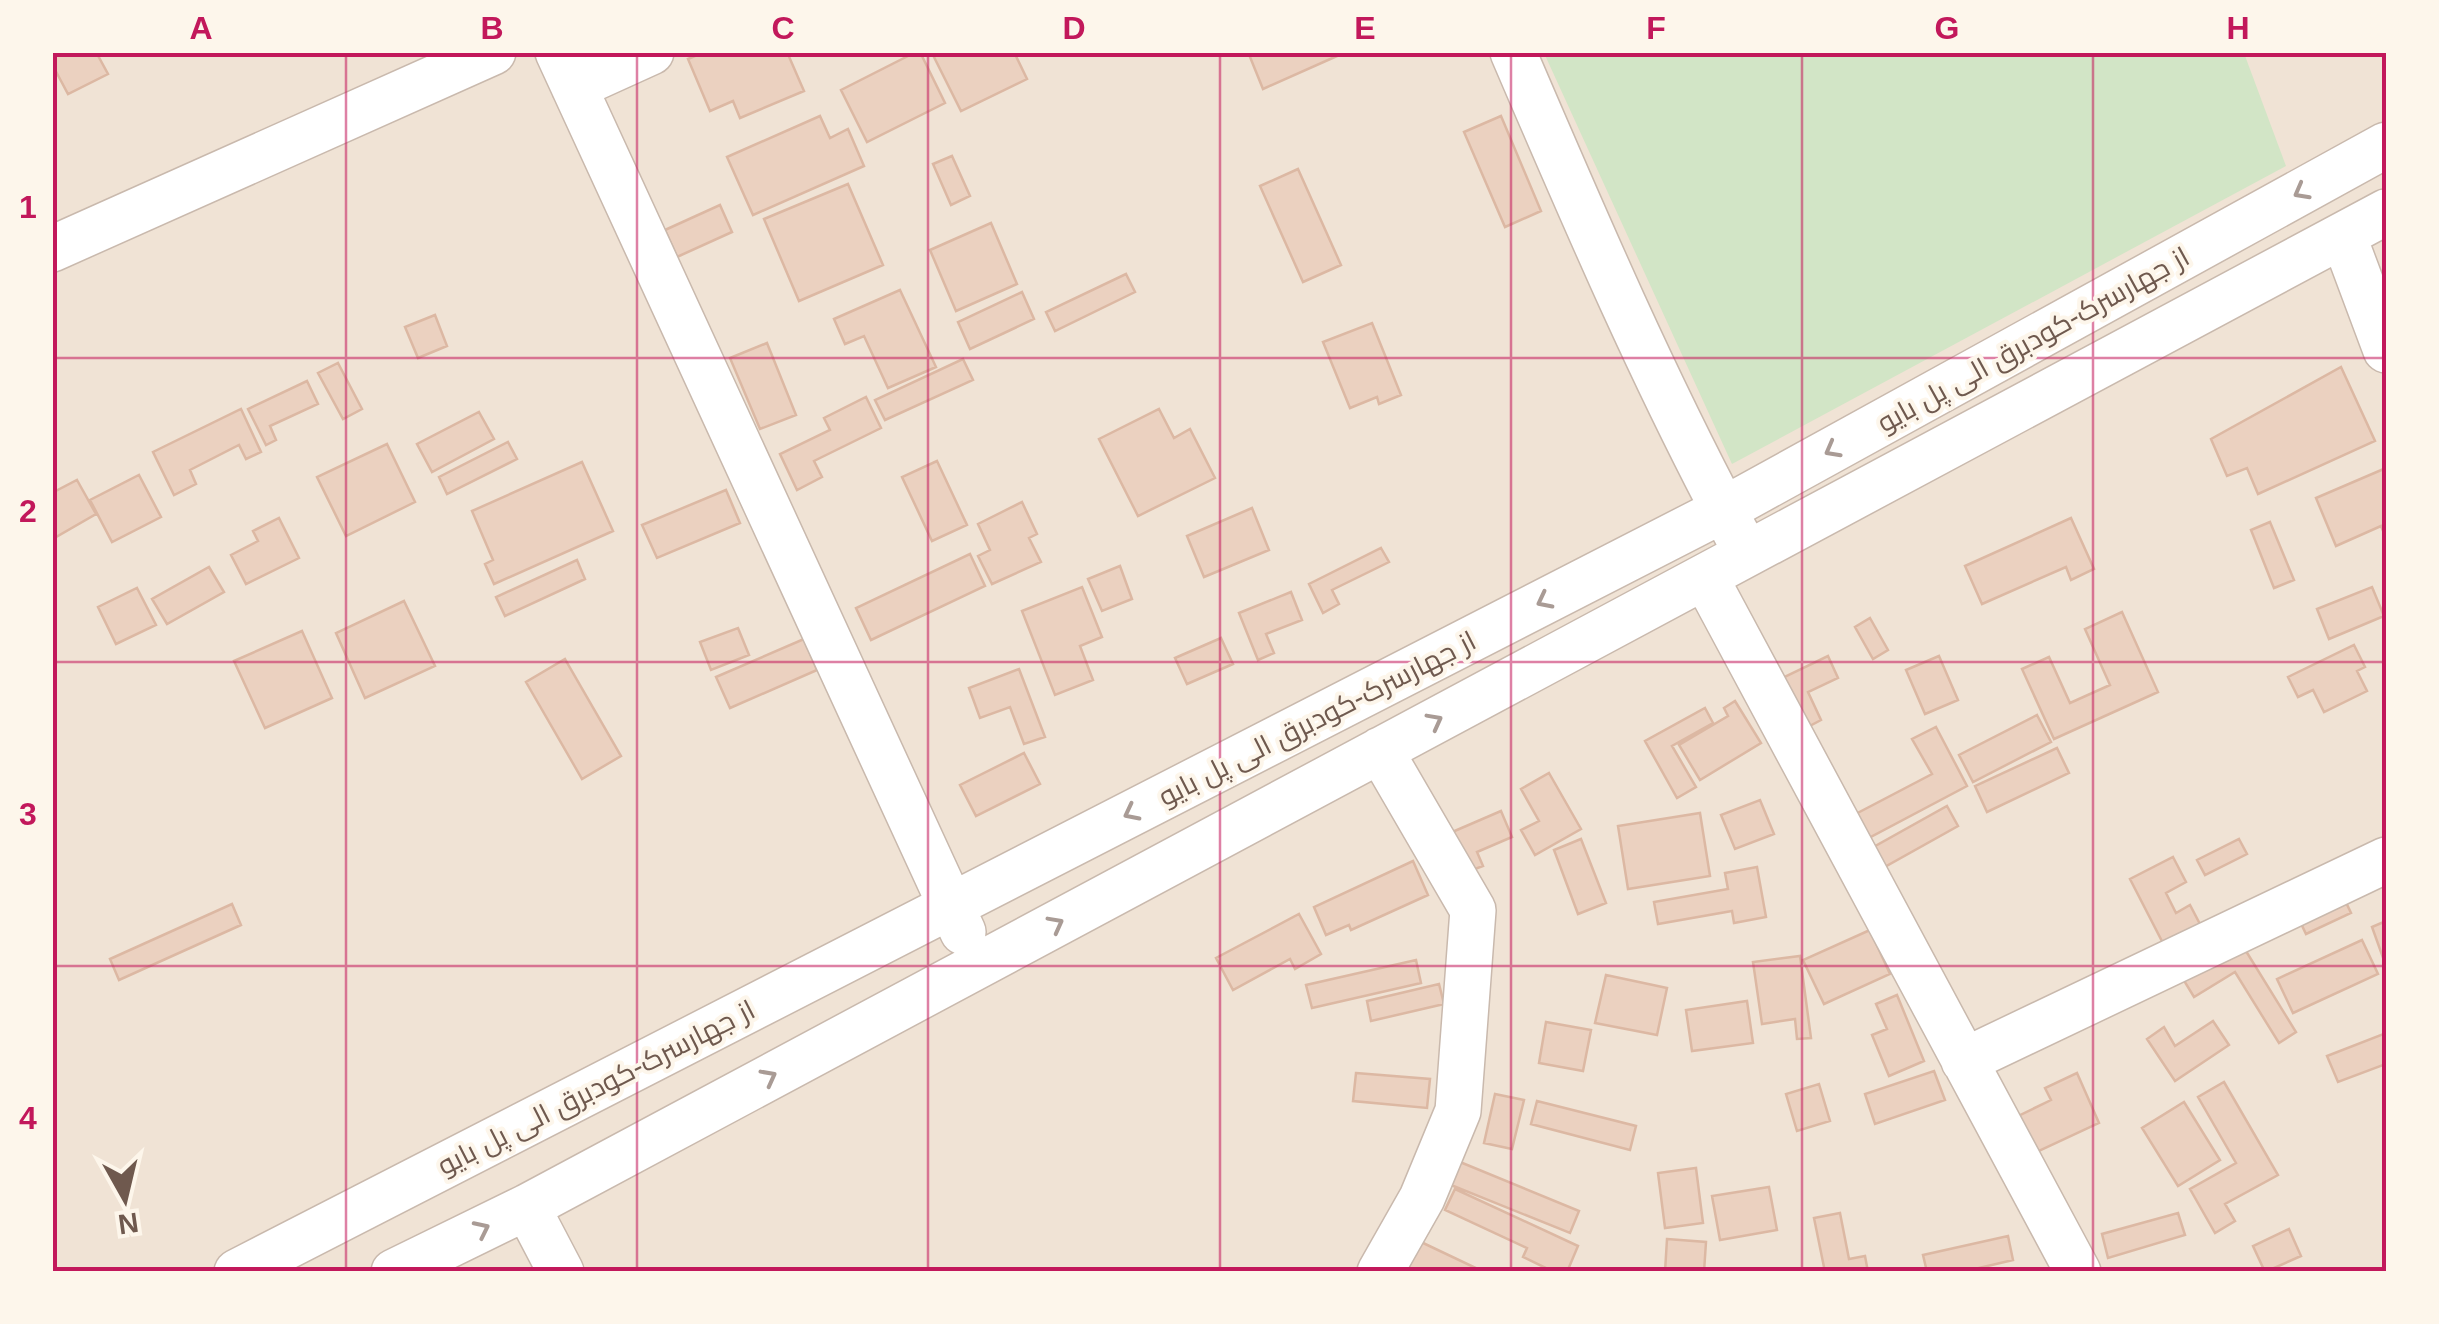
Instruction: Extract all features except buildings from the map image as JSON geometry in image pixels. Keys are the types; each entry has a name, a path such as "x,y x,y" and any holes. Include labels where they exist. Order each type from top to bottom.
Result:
{"street":[{"path":"52,248 493,52"},
{"path":"652,52 566,70 978,965"},
{"path":"1513,52 1597,249 1747,554"},
{"name":"از جهارسرک-کودبرق الی پل بایو","path":"237,1272 1723,510 2386,145"},
{"name":"از جهارسرک-کودبرق الی پل بایو","path":"394,1272 527,1207 2386,212"},
{"path":"2344,235 2386,350"},
{"path":"1705,577 2078,1272"},
{"path":"1380,750 1473,910 1458,1110 1422,1198 1380,1272"},
{"path":"1964,1061 2386,860"},
{"path":"527,1207 561,1272"}],"shaded area":[{"path":"53,53 2386,53 2386,1271 53,1271"}],"green space":[{"path":"1544,53 2244,53 2286,166 1732,464"}]}
